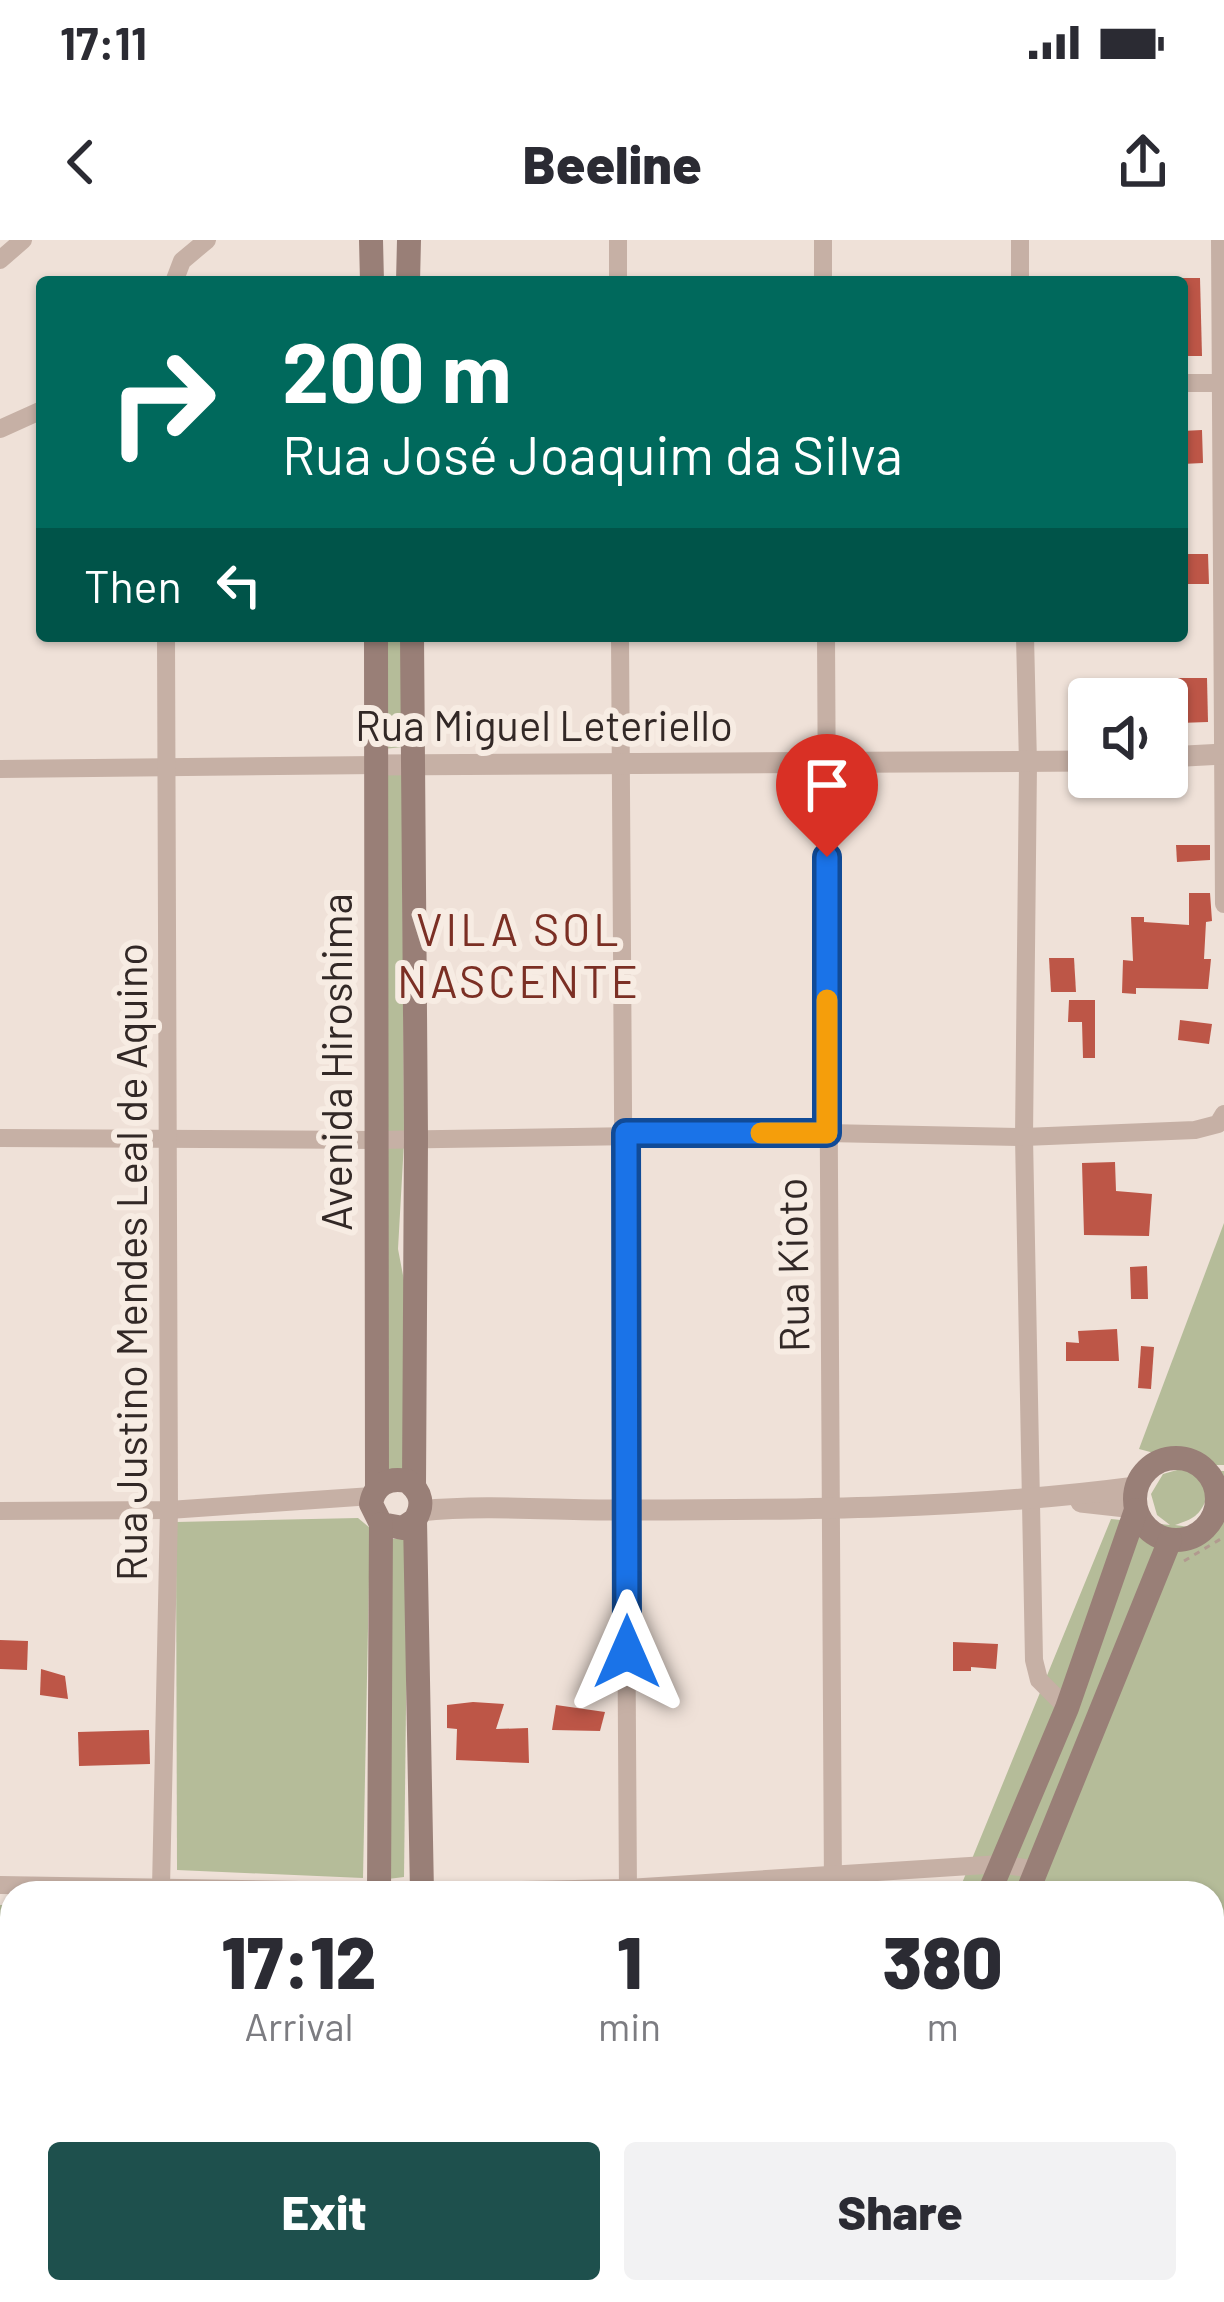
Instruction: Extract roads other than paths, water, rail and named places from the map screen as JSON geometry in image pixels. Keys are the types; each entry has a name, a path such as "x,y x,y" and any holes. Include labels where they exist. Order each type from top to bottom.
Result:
{"main road":[{"path":"371,240 372,276"},
{"path":"408,276 409,240"},
{"name":"Avenida Hiroshima","path":"376,642 380,1881"},
{"name":"Avenida Hiroshima","path":"412,642 422,1881"},
{"path":"994,1881 1067,1708 1143,1473 1169,1458 1212,1465 1214,1523 1188,1538 1171,1540 1143,1525 1136,1502"},
{"path":"391,1480 417,1503 395,1529 376,1505 391,1480"},
{"path":"1032,1881 1171,1540"}],"street":[{"path":"0,260 23,240"},
{"path":"176,276 182,262 207,240"},
{"path":"618,240 618,276"},
{"path":"823,240 823,276"},
{"path":"1020,276 1021,240"},
{"path":"1220,240 1224,904"},
{"path":"1188,383 1222,382"},
{"path":"0,429 36,413"},
{"name":"Rua Justino Mendes Leal de Aquino","path":"161,1881 169,1510 166,642"},
{"path":"620,642 628,1881"},
{"name":"Rua Kioto","path":"826,642 833,1881"},
{"path":"1025,642 1024,1137 1041,1498 1034,1660 1039,1680 1067,1708"},
{"path":"1188,756 1223,754"},
{"name":"Rua Miguel Leteriello","path":"0,769 1068,762"},
{"path":"0,1138 374,1140 626,1133 1024,1137 1195,1130 1221,1119"},
{"path":"417,1503 627,1510 833,1508 1041,1498 1136,1502"},
{"path":"0,1511 376,1505"},
{"path":"865,1881 1001,1864 1032,1881"}],"district":[{"name":"VILA SOL NASCENTE","path":"519,956"}]}
